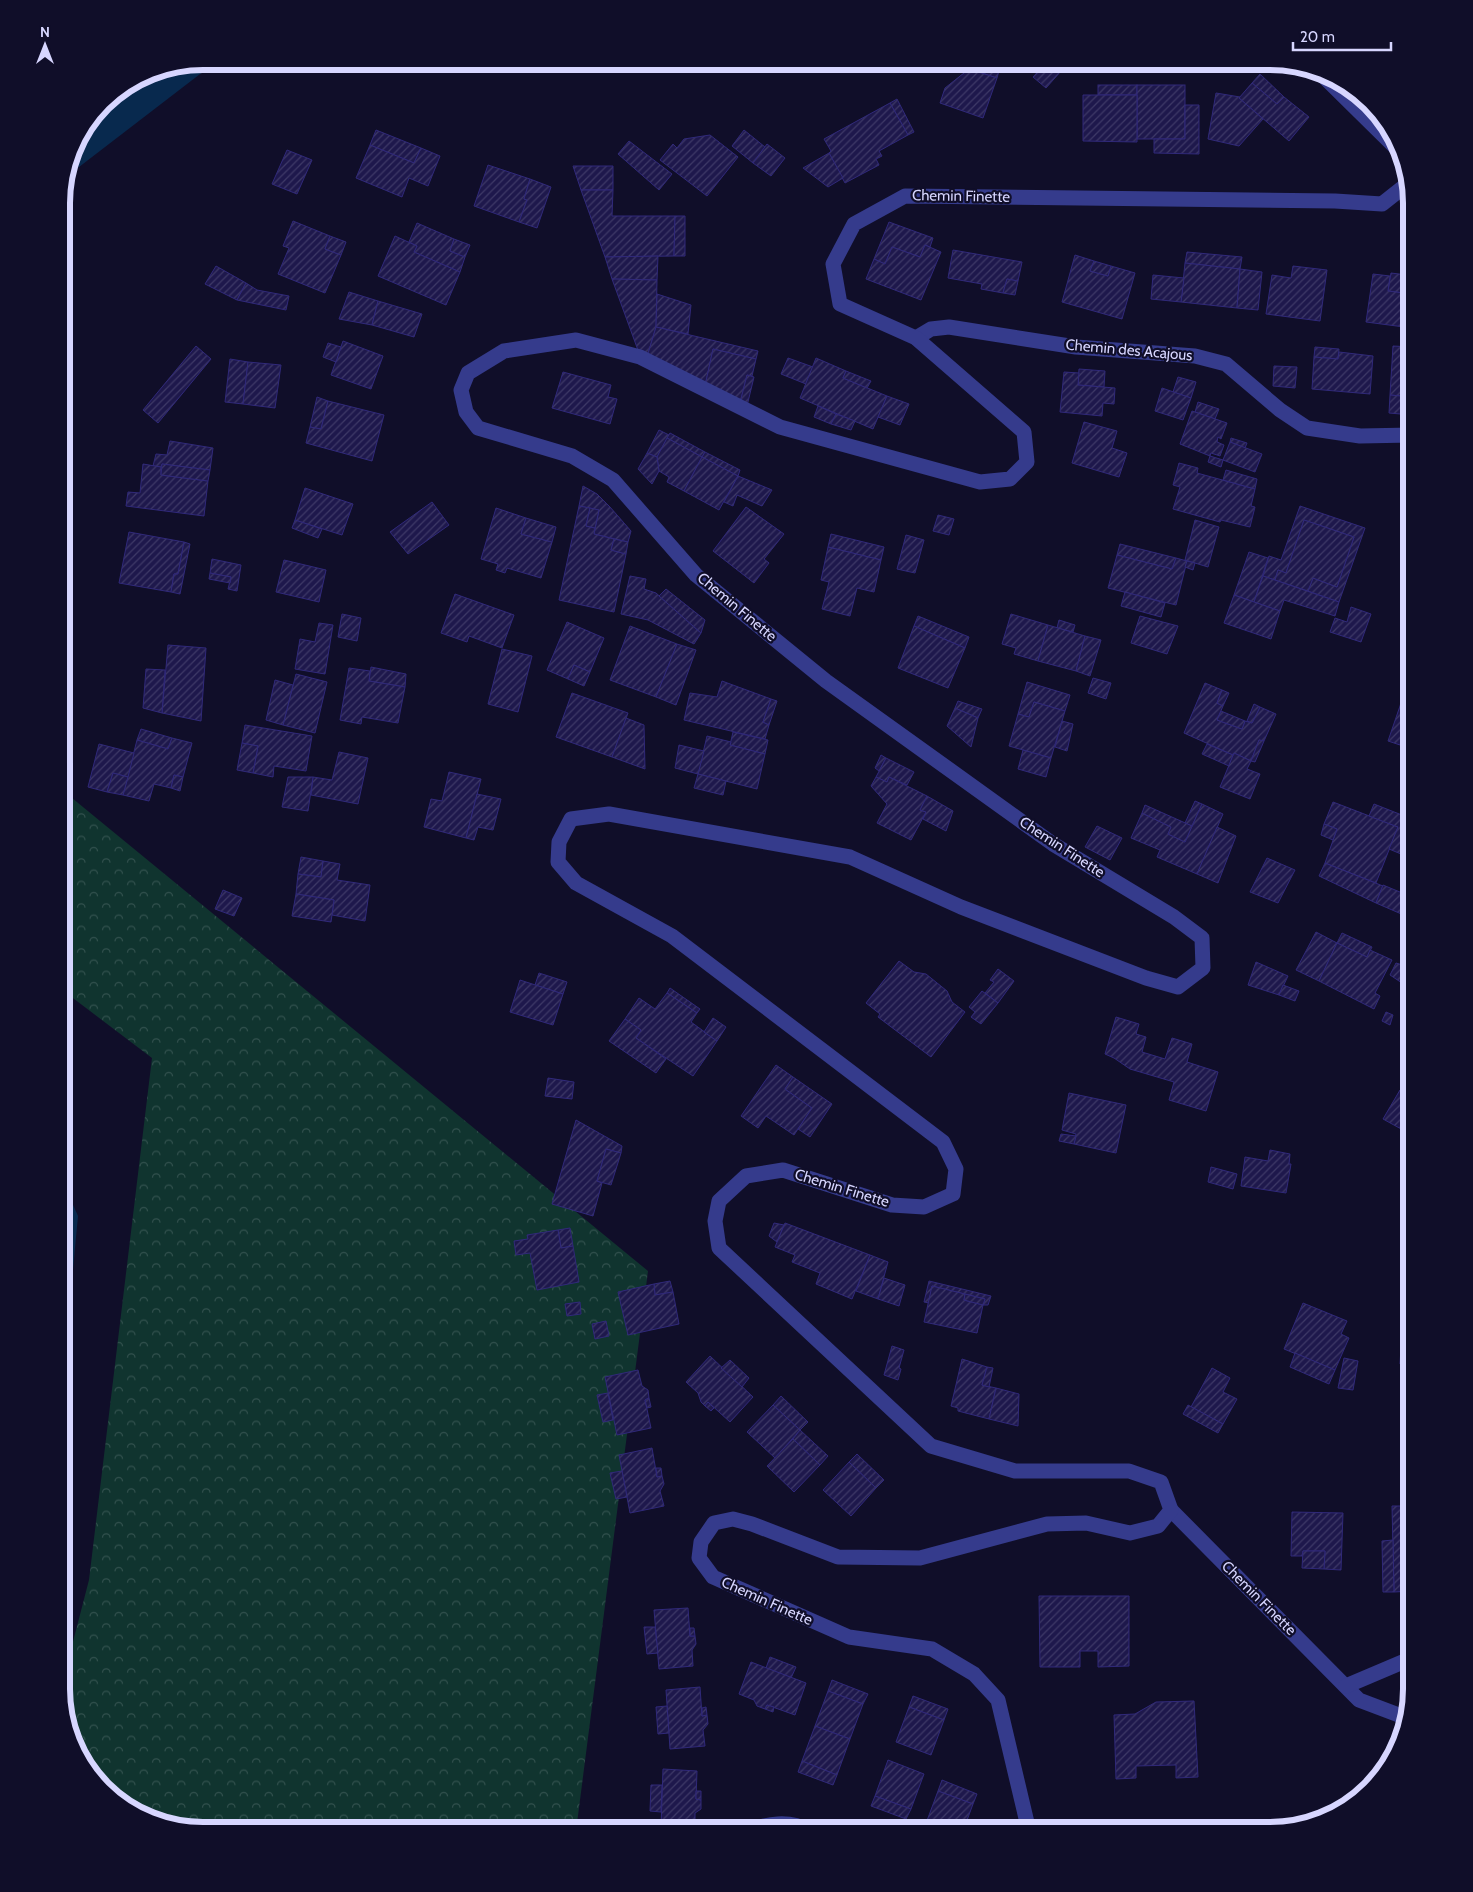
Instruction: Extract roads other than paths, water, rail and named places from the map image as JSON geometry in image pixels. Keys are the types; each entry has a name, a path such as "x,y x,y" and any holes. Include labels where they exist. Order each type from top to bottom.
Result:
{"street":[{"path":"1337,88 1385,136"},
{"name":"Chemin Finette","path":"1400,1715 1359,1700 1171,1510 1161,1482 1129,1470 1015,1471 931,1446 719,1248 715,1221 719,1201 746,1176 783,1170 892,1204 924,1207 953,1194 956,1169 943,1142 672,936 576,883 558,862 559,842 571,819 609,814 850,857 961,907 1146,978 1178,987 1203,968 1202,938 1174,917 1053,844 826,681 696,575 613,480 572,456 478,428 466,412 461,390 468,373 504,351 576,340 640,357 780,426 980,482 1010,478 1027,462 1024,432 916,338 840,304 833,264 854,224 905,196 1335,201 1382,204 1402,188"},
{"name":"Chemin des Acajous","path":"916,338 931,329 950,327 1076,347 1195,356 1226,364 1280,410 1307,428 1360,436 1403,435"},
{"name":"Chemin Finette","path":"1027,1822 998,1700 974,1674 932,1649 849,1637 713,1577 699,1558 701,1542 714,1522 733,1519 752,1524 838,1557 920,1558 1047,1524 1086,1522 1130,1533 1158,1526 1171,1510"},
{"path":"1346,1686 1403,1662"}],"water":[{"path":"205,70 75,170 80,152 92,129 109,109 129,92 152,80 169,75"},
{"path":"70,1198 78,1216 70,1302"}]}
